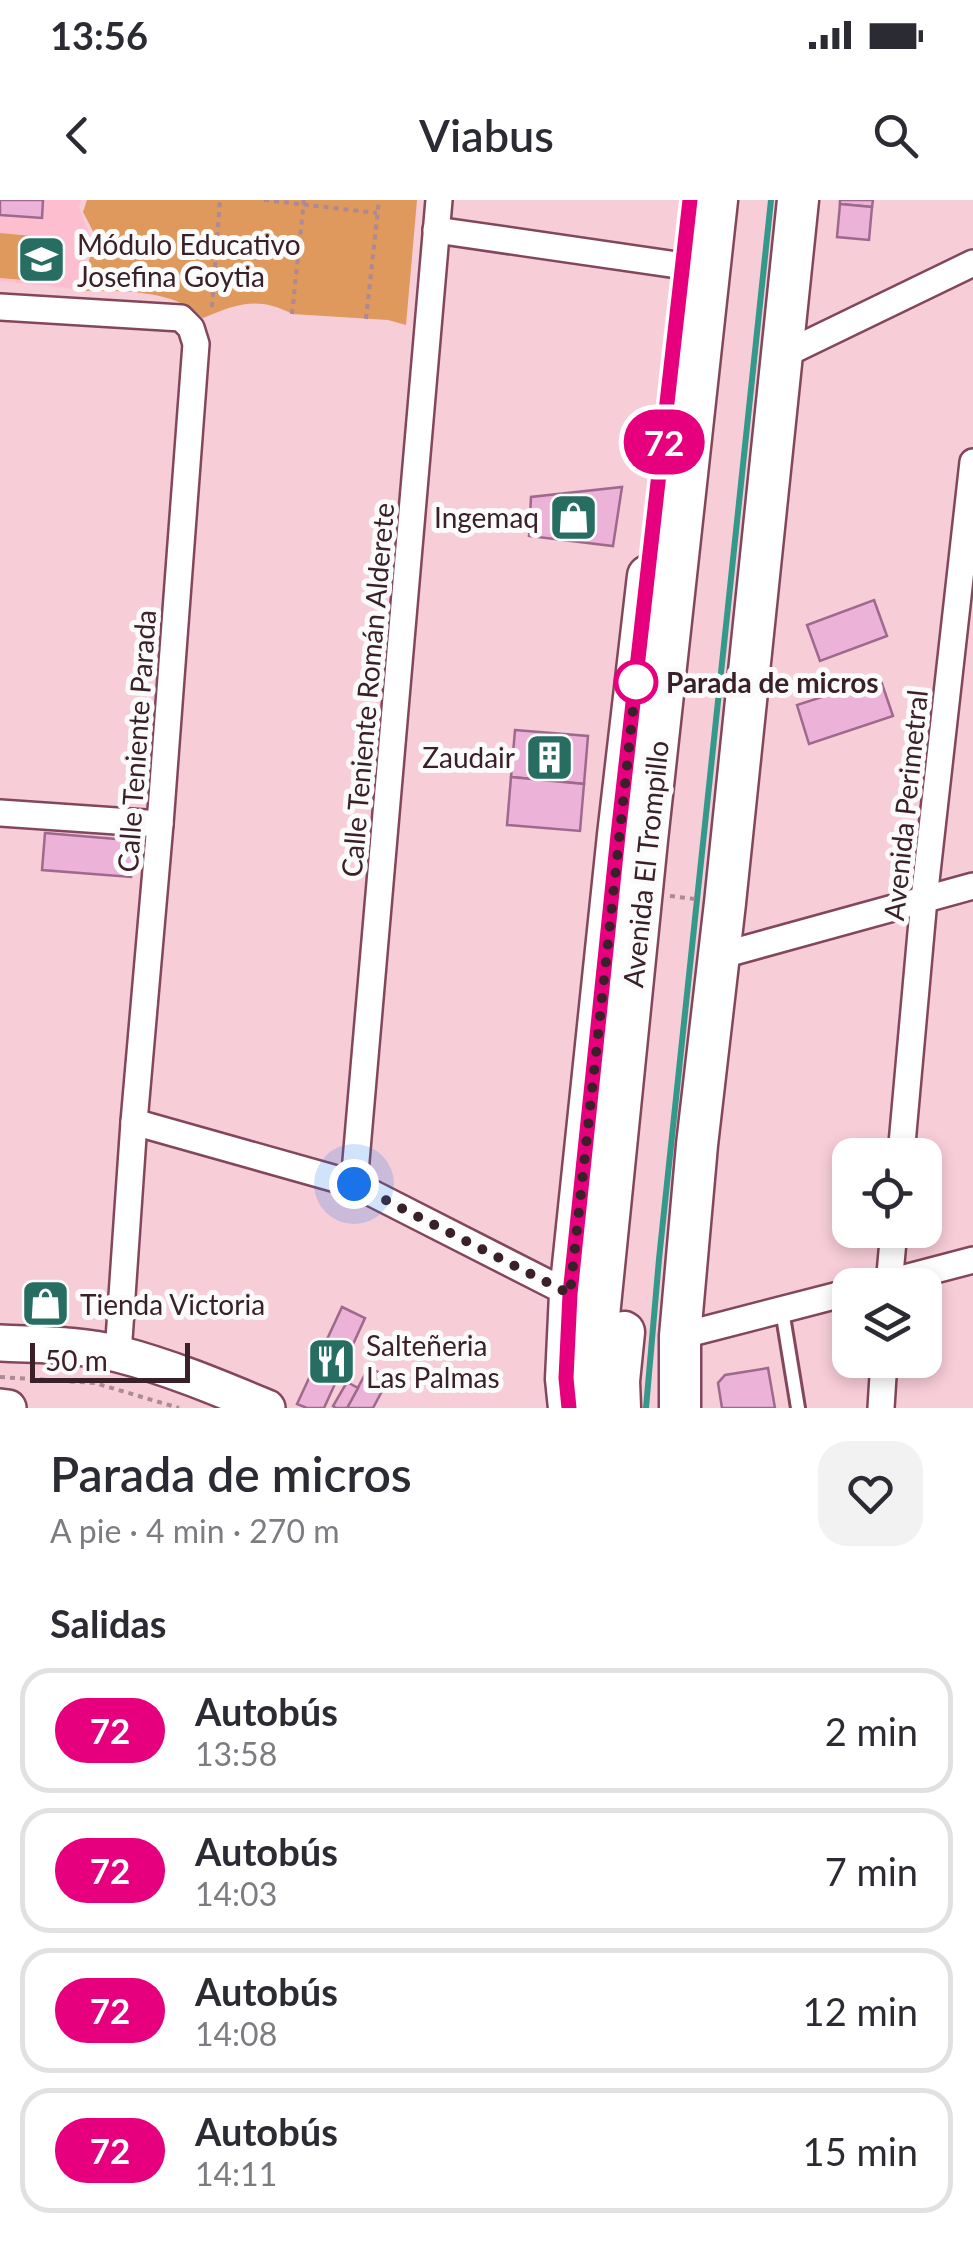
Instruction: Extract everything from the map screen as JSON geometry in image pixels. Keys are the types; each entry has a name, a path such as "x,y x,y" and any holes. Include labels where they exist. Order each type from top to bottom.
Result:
{"main road":[{"name":"Avenida El Trompillo","path":"586,1408 594,1364 633,837 690,200"},
{"name":"Avenida El Trompillo","path":"569,1408 566,1378 570,1294 717,200"},
{"name":"Avenida El Trompillo","path":"620,1408 619,1381 667,895 740,200"},
{"path":"680,1408 680,1336 697,1146 798,200"},
{"path":"0,1343 118,1354 267,1408"},
{"path":"0,1408 8,1408"}],"street":[{"name":"Calle Teniente Román Alderete","path":"354,1184 439,200"},
{"path":"436,230 684,266"},
{"path":"782,356 973,263"},
{"name":"Calle Teniente Parada","path":"0,307 182,318 191,328 196,344 118,1354"},
{"name":"Avenida Perimetral","path":"903,1138 924,899 966,593 973,462"},
{"path":"0,813 160,824"},
{"path":"719,956 973,886"},
{"path":"134,1122 354,1184 570,1294"},
{"path":"942,1268 973,1260"},
{"path":"680,1336 832,1297"},
{"path":"881,1408 883,1378"}],"lane":[{"path":"782,1310 798,1408"}],"path":[{"path":"212,307 220,200"},
{"path":"264,200 377,213"},
{"path":"366,319 378,200"},
{"path":"292,314 304,202"},
{"path":"0,1376 96,1384 179,1408"}],"shaded area":[{"name":"Módulo Educativo Josefina Goytia","path":"0,200 81,200 79,207 91,239 76,289 0,281"},
{"path":"87,200 417,200 406,325 388,320 292,314 258,304 237,306 203,318 178,301 162,296 80,291 96,237 83,212"},
{"path":"0,233 53,238 49,282 0,278"}],"building":[{"path":"0,200 43,200 42,218 0,215"},
{"path":"840,200 873,200 872,207 840,204"},
{"path":"840,204 872,207 869,240 837,237"},
{"name":"Ingemaq","path":"622,487 613,546 529,536 531,497"},
{"path":"874,600 887,636 820,661 807,625"},
{"path":"880,678 893,716 809,744 797,705"},
{"name":"Zaudair","path":"515,730 588,736 584,784 511,777"},
{"path":"511,777 584,784 580,831 507,825"},
{"path":"45,833 128,840 134,852 131,877 42,870"},
{"name":"Tienda Victoria","path":"33,1290 60,1293 58,1317 31,1314"},
{"name":"Salteñeria Las Palmas","path":"342,1307 365,1318 324,1408 297,1404"},
{"path":"369,1367 389,1378 373,1408 347,1408"},
{"path":"768,1368 775,1408 722,1408 718,1383 725,1375"},
{"path":"347,1382 358,1388 347,1408 336,1408 333,1406"}],"waterway":[{"path":"646,1408 771,200"}],"bus line":[{"name":"72","path":"569,1408 566,1344 570,1294 690,200"}],"place":[{"name":"Módulo Educativo Josefina Goytia","path":"42,260"},
{"name":"Ingemaq","path":"574,517"},
{"name":"Parada de micros","path":"636,682"},
{"name":"Zaudair","path":"550,757"},
{"name":"Tienda Victoria","path":"45,1304"},
{"name":"Salteñeria Las Palmas","path":"331,1361"}],"route":[{"path":"354,1184 570,1294 636,682"}]}
